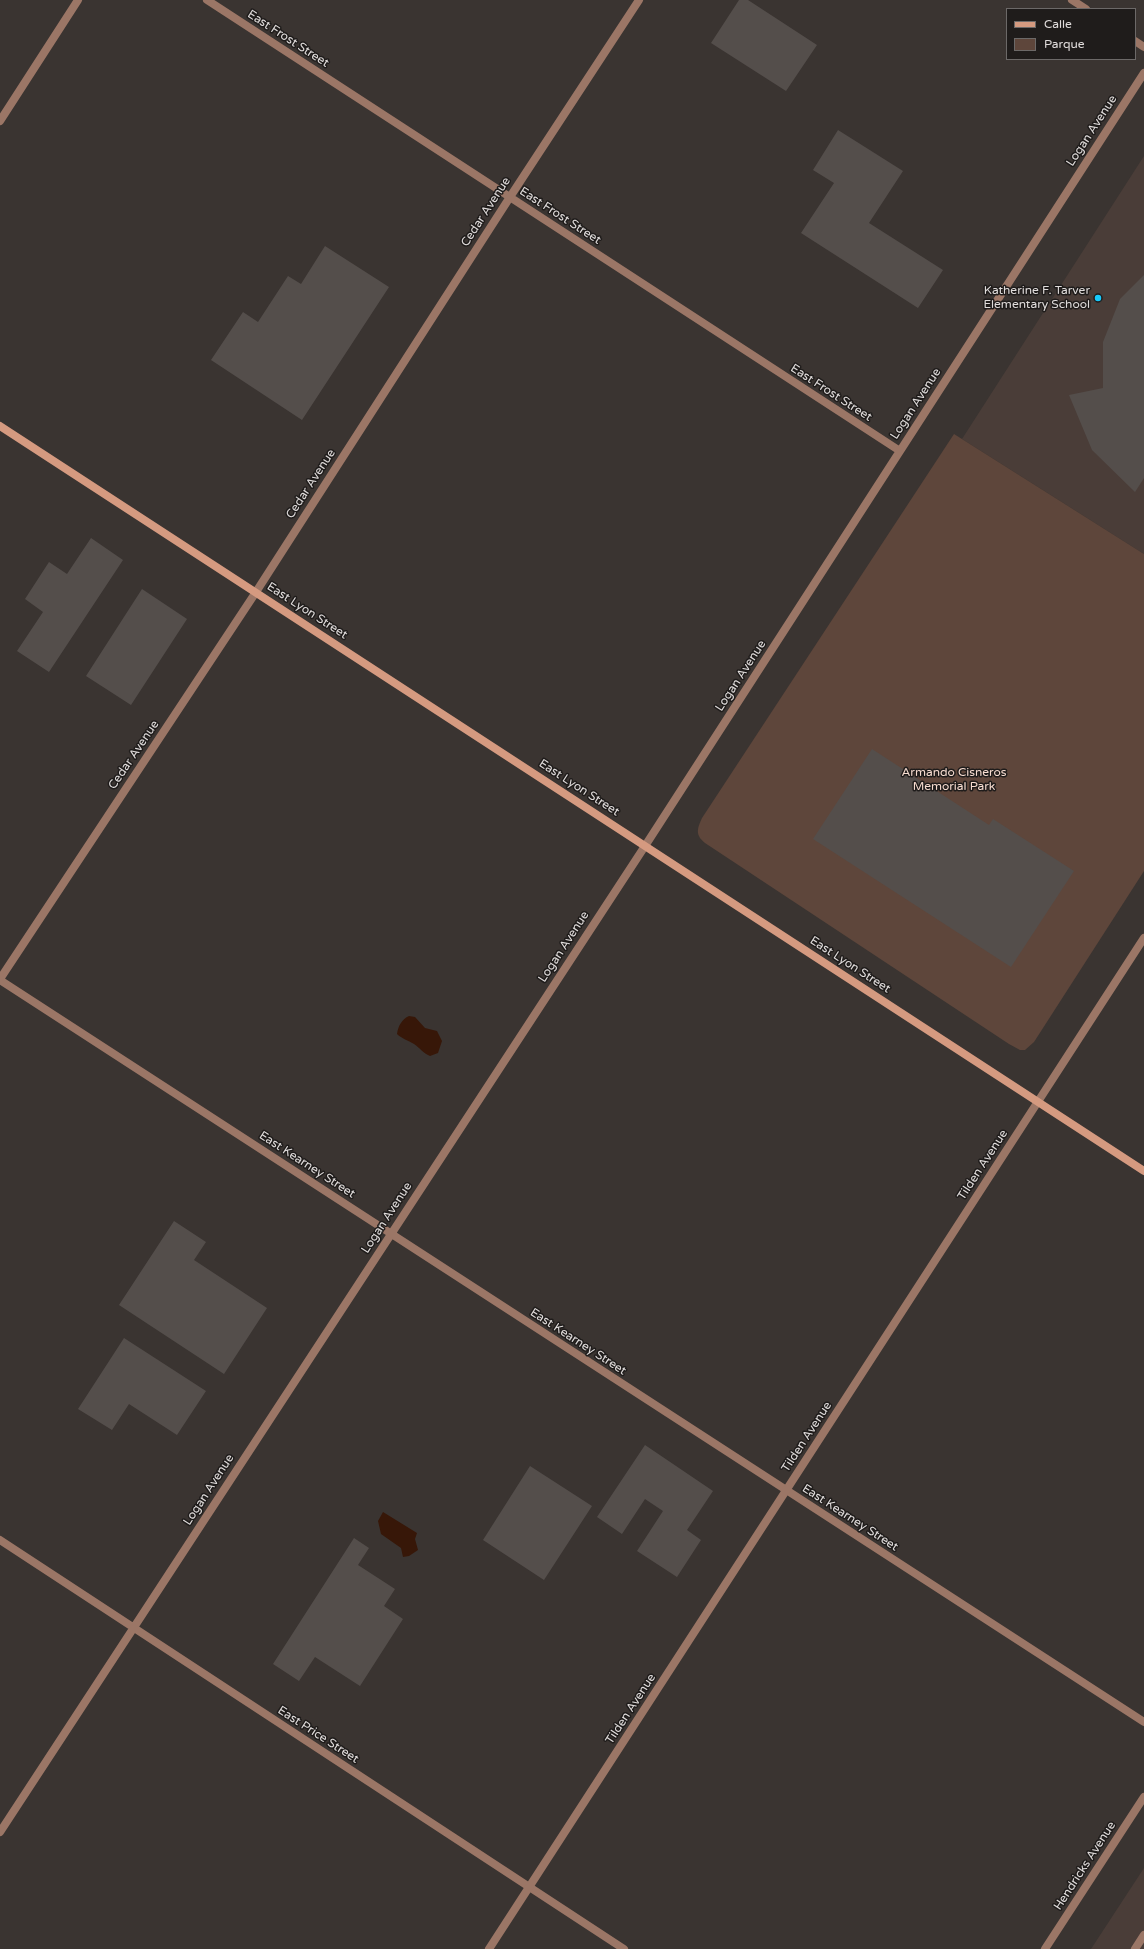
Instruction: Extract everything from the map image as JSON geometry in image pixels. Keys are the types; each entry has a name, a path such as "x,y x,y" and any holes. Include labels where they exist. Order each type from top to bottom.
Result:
{"main road":[{"name":"East Lyon Street","path":"0,426 1144,1171"}],"street":[{"path":"0,121 78,0"},
{"name":"East Frost Street","path":"207,0 900,452"},
{"name":"Cedar Avenue","path":"0,980 256,592 510,197 639,0"},
{"path":"1072,0 1084,8"},
{"name":"Logan Avenue","path":"0,1832 645,846 1144,74"},
{"name":"Tilden Avenue","path":"490,1949 1144,938"},
{"name":"East Kearney Street","path":"0,980 1144,1722"},
{"name":"East Price Street","path":"0,1540 133,1629 624,1949"},
{"name":"Hendricks Avenue","path":"1045,1949 1144,1797"},
{"path":"1135,1949 1144,1935"}],"shaded area":[{"name":"Katherine F. Tarver Elementary School","path":"1144,156 1144,554 962,439"},
{"path":"409,1016 415,1017 425,1028 437,1031 442,1041 438,1053 430,1056 397,1034 401,1023"},
{"path":"383,1512 417,1533 415,1539 418,1550 409,1556 403,1557 401,1548 381,1534 378,1521"},
{"path":"1144,1868 1144,1949 1091,1949"}],"green space":[{"name":"Armando Cisneros Memorial Park","path":"954,434 1144,554 1144,871 1034,1042 1025,1050 1020,1050 1009,1044 705,843 698,834 699,825 702,818"}],"building":[{"path":"739,0 748,0 817,45 786,91 711,43"},
{"path":"838,130 903,171 869,223 943,270 918,308 801,233 834,183 813,170"},
{"path":"325,246 389,287 302,420 211,360 243,312 258,322 288,276 301,284"},
{"path":"1144,275 1144,478 1135,492 1092,450 1069,395 1103,388 1103,342 1120,299"},
{"path":"91,538 123,560 49,672 17,651 43,612 25,599 49,562 67,574"},
{"path":"142,589 187,619 131,705 86,676"},
{"path":"872,749 989,825 993,819 1074,871 1011,967 813,839"},
{"path":"174,1221 206,1242 194,1260 267,1308 224,1374 119,1305"},
{"path":"124,1338 206,1391 177,1435 129,1404 112,1430 78,1409"},
{"path":"645,1445 713,1491 687,1530 701,1540 677,1577 637,1551 663,1511 645,1499 622,1534 597,1517"},
{"path":"530,1466 592,1506 544,1580 483,1540"},
{"path":"354,1538 369,1548 358,1565 395,1589 384,1606 403,1619 360,1686 315,1657 299,1681 273,1664"}],"place":[{"name":"Katherine F. Tarver Elementary School","path":"1098,298"}]}
